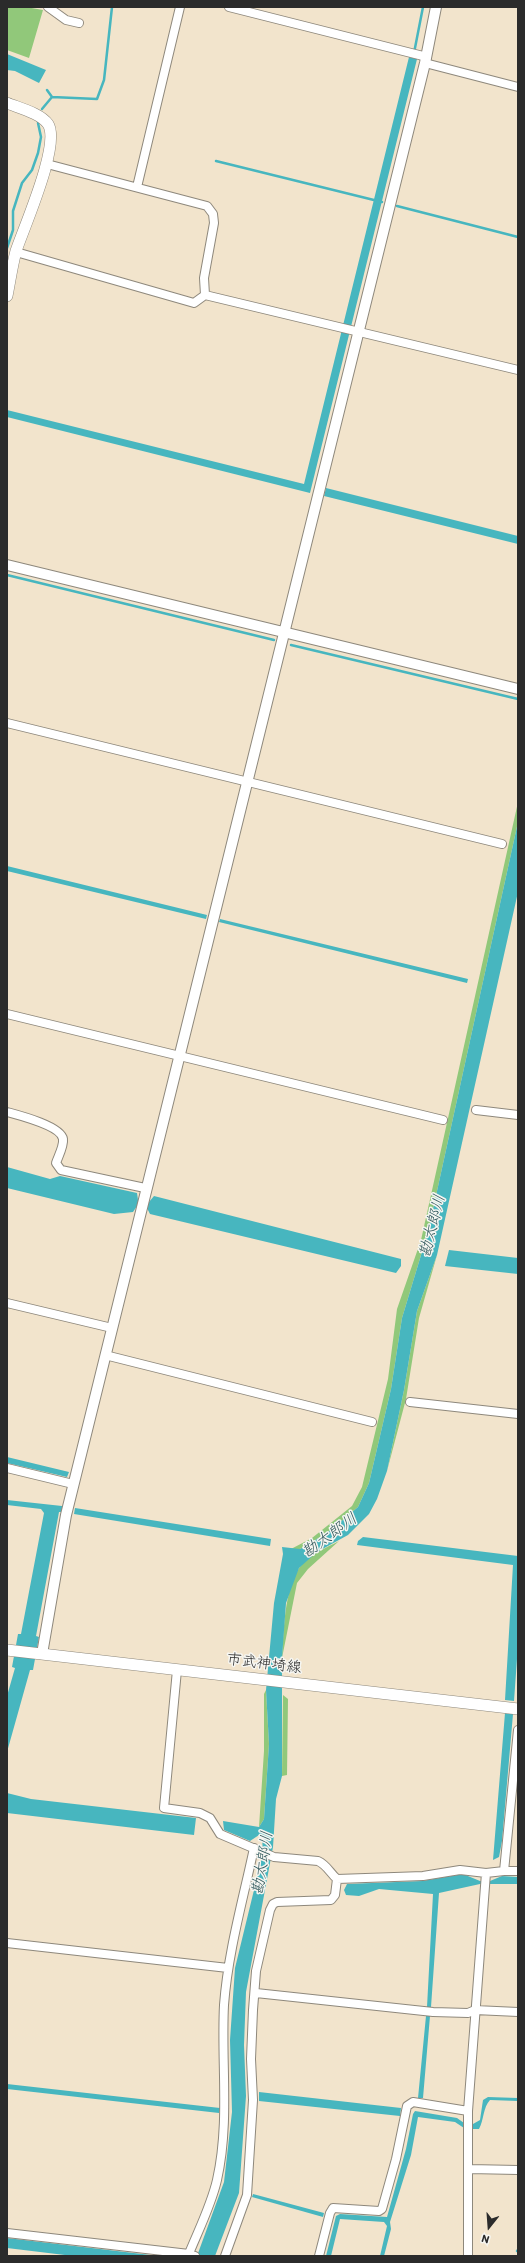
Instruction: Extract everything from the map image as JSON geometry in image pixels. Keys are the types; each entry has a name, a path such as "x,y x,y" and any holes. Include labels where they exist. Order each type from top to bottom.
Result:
{"main road":[{"path":"7,104 41,118 48,124 50,141 46,164 10,266 7,296"},
{"name":"市武神埼線","path":"10,1650 518,1709"}],"street":[{"path":"48,7 66,20 79,23"},
{"path":"137,187 180,7"},
{"path":"229,7 408,52 425,59 518,87"},
{"path":"40,1654 73,1484 248,782 356,332 425,59 436,7"},
{"path":"46,164 193,201 207,206 213,214 214,223 204,278 205,295"},
{"path":"16,252 194,303 205,295 518,370"},
{"path":"7,565 283,634 518,689"},
{"path":"7,723 502,844"},
{"path":"7,1014 443,1120"},
{"path":"476,1110 518,1115"},
{"path":"7,1112 42,1122 62,1136 63,1140 56,1163 61,1170 146,1188"},
{"path":"7,1302 112,1328"},
{"path":"105,1355 372,1422"},
{"path":"410,1402 518,1414"},
{"path":"7,1468 73,1484"},
{"path":"177,1670 164,1808 200,1814 210,1818 220,1834 274,1857 318,1861 324,1864 330,1874 337,1879 423,1876 460,1870 485,1880 504,1871 518,1871"},
{"path":"504,1871 518,1730"},
{"path":"7,2233 191,2255 211,2200 219,2168 226,2098 223,2050 228,1968 257,1849"},
{"path":"225,2256 247,2195 253,2100 251,2059 256,1993 256,1971 273,1904 277,1902 331,1900 335,1895 337,1879"},
{"path":"468,2256 468,2111 485,1880"},
{"path":"7,1943 228,1968"},
{"path":"256,1993 433,2012 468,2013 476,2010 518,2012"},
{"path":"319,2256 330,2213 333,2208 379,2211 382,2208 396,2159 407,2106 413,2102 468,2111"},
{"path":"469,2169 518,2170"}],"green space":[{"path":"7,7 26,7 43,10 29,58 7,50"},
{"path":"518,802 518,822 428,1232 402,1318 391,1389 369,1483 358,1507 327,1533 300,1549 291,1549 312,1538 352,1506 362,1487 388,1379 397,1309 421,1240"},
{"path":"437,1255 419,1318 406,1399 387,1471 404,1390 417,1311"},
{"path":"339,1541 308,1569 297,1583 282,1658 284,1624 290,1588 294,1578 299,1568 307,1559"},
{"path":"266,1690 269,1744 264,1819 259,1827 264,1751 264,1694"},
{"path":"283,1695 288,1699 287,1775 282,1776"}],"water":[{"path":"7,54 46,70 39,83 15,71 7,70"},
{"path":"409,57 417,59 310,493 7,417 7,410 304,484"},
{"path":"326,488 518,536 518,544 324,496"},
{"name":"勘太郎川","path":"518,822 518,892 437,1255 417,1311 404,1390 387,1471 377,1499 369,1514 348,1535 317,1552 299,1568 286,1603 282,1658 282,1776 276,1799 273,1847 246,1992 244,2045 246,2096 239,2193 215,2256 197,2256 224,2182 232,2112 230,2040 235,1968 263,1853 262,1837 259,1835 250,1841 224,1830 223,1821 259,1827 264,1819 269,1744 266,1690 274,1603 283,1554 282,1547 300,1549 327,1533 358,1507 369,1483 391,1389 402,1318 428,1232"},
{"path":"7,866 207,915 206,919 7,871"},
{"path":"220,919 468,979 467,983 219,922"},
{"path":"7,1167 50,1179 60,1176 137,1193 138,1200 149,1202 154,1196 401,1259 401,1266 396,1273 150,1214 147,1208 137,1206 133,1212 114,1214 7,1188"},
{"path":"449,1250 518,1258 518,1274 445,1266"},
{"path":"7,1457 69,1472 67,1477 7,1463"},
{"path":"7,1500 62,1506 62,1512 59,1512 36,1636 39,1637 33,1670 30,1670 7,1752 7,1696 15,1668 12,1667 18,1634 21,1634 44,1513 41,1509 7,1505"},
{"path":"75,1508 271,1539 270,1546 74,1514"},
{"path":"363,1537 518,1556 518,1645 514,1701 505,1700 513,1565 357,1545 358,1541"},
{"path":"505,1713 513,1714 502,1841 499,1857 493,1860"},
{"path":"7,1793 31,1799 196,1818 194,1835 7,1813"},
{"path":"463,1874 480,1881 490,1881 502,1876 518,1877 518,1884 480,1884 439,1893 431,2007 427,2007 433,1894 379,1889 359,1896 346,1895 344,1890 347,1884 422,1881"},
{"path":"426,2016 430,2016 423,2098 418,2098"},
{"path":"7,2084 220,2108 219,2113 7,2089"},
{"path":"259,2092 401,2108 400,2116 259,2101"},
{"path":"488,2097 518,2098 518,2101 490,2100 486,2106 479,2129 473,2129 473,2124 480,2120 483,2100"},
{"path":"415,2111 457,2118 464,2123 464,2128 455,2122 418,2117 411,2155 390,2222 391,2229 384,2256 380,2256 387,2226 384,2222 340,2219 331,2256 326,2256 336,2216 340,2214 387,2217"},
{"path":"253,2194 324,2213 323,2217 252,2197"},
{"path":"7,2238 159,2256 73,2256 7,2248"}],"waterway":[{"path":"42,109 52,97 97,99 104,80 112,7"},
{"path":"414,53 423,7"},
{"path":"47,90 52,97"},
{"path":"7,248 13,230 13,211 22,183 32,170 38,153 41,137 38,123"},
{"path":"216,161 382,202"},
{"path":"397,206 518,237"},
{"path":"7,575 274,640"},
{"path":"291,645 518,699"}]}
